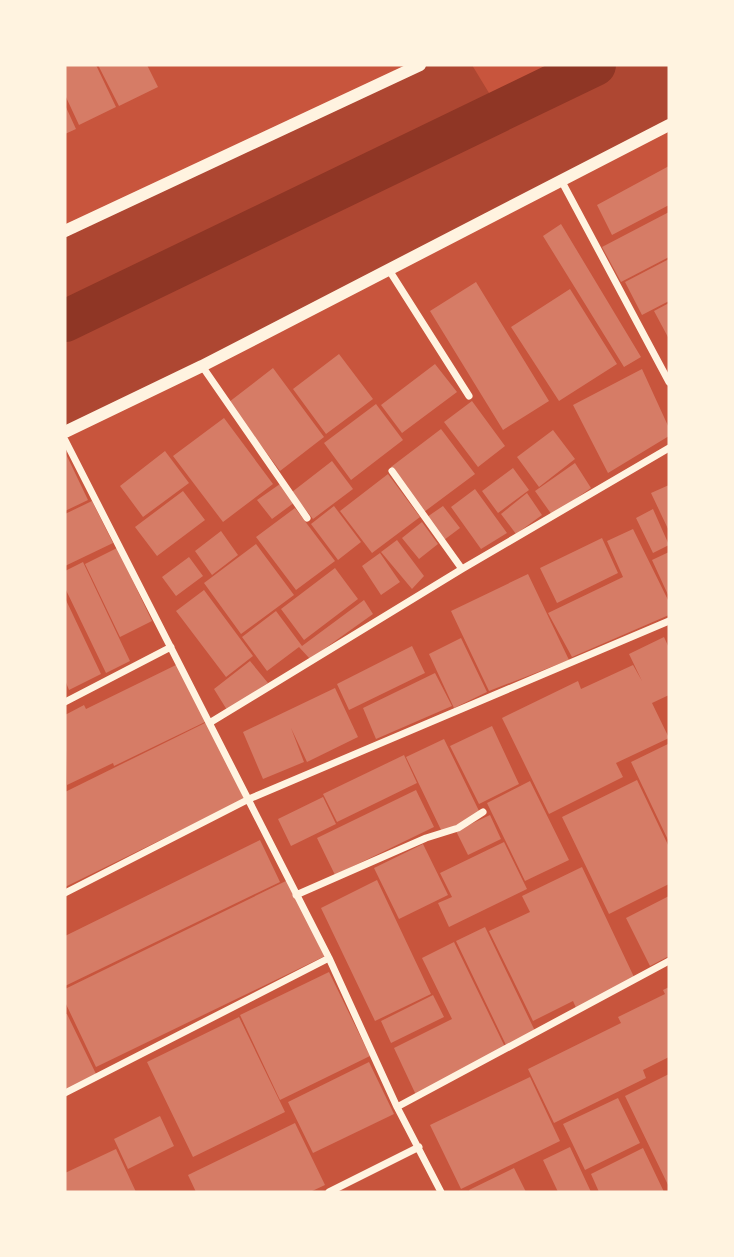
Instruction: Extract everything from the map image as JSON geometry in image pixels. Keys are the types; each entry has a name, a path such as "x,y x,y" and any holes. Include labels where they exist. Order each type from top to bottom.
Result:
{"street":[{"path":"65,231 420,65"},
{"path":"65,432 202,366 669,125"},
{"path":"561,180 669,382"},
{"path":"389,270 469,396"},
{"path":"202,366 307,518"},
{"path":"65,440 211,722 329,958 397,1107 441,1192"},
{"path":"211,722 462,569 669,448"},
{"path":"392,471 462,569"},
{"path":"65,893 249,799 669,621"},
{"path":"65,702 171,647"},
{"path":"296,895 426,838 458,828 483,812"},
{"path":"65,1093 329,958"},
{"path":"397,1107 669,961"},
{"path":"330,1192 419,1147"}],"shaded area":[{"path":"420,65 472,65 500,111 595,65 669,65 669,125 65,432 65,231"}],"building":[{"path":"65,65 96,65 116,107 79,125 65,95"},
{"path":"98,65 147,65 158,87 119,106"},
{"path":"65,105 76,129 65,134"},
{"path":"669,166 669,205 612,235 597,205"},
{"path":"669,212 669,257 621,282 602,247"},
{"path":"561,224 641,357 624,367 543,236"},
{"path":"669,259 669,301 642,315 625,282"},
{"path":"476,282 549,401 503,430 430,311"},
{"path":"570,289 617,364 559,401 511,327"},
{"path":"669,303 669,339 654,311"},
{"path":"339,354 373,399 326,434 293,389"},
{"path":"435,364 457,392 402,433 381,405"},
{"path":"273,368 324,437 280,471 229,402"},
{"path":"642,369 669,428 669,436 608,473 573,405"},
{"path":"472,401 505,446 478,467 444,422"},
{"path":"376,404 403,440 351,480 324,443"},
{"path":"224,418 273,484 223,522 173,456"},
{"path":"441,429 475,474 424,512 391,467"},
{"path":"553,430 575,459 539,487 517,457"},
{"path":"165,451 189,483 143,517 120,486"},
{"path":"65,452 88,500 65,511"},
{"path":"332,461 353,489 313,519 292,492"},
{"path":"575,463 591,488 552,515 535,491"},
{"path":"513,468 529,490 498,513 482,491"},
{"path":"388,474 420,517 372,553 340,511"},
{"path":"280,484 295,502 272,519 257,500"},
{"path":"669,485 669,531 651,493"},
{"path":"475,489 507,533 481,549 451,507"},
{"path":"183,491 205,520 157,556 135,527"},
{"path":"527,493 542,515 516,534 501,514"},
{"path":"92,501 113,543 65,566 65,514"},
{"path":"334,506 361,542 338,560 311,524"},
{"path":"443,506 460,528 444,540 427,517"},
{"path":"295,508 335,561 296,590 256,537"},
{"path":"653,509 669,545 653,553 636,518"},
{"path":"422,522 438,544 419,559 402,538"},
{"path":"633,529 669,602 669,615 572,657 548,613 623,577 607,541"},
{"path":"221,531 238,555 212,575 195,551"},
{"path":"602,538 618,573 557,603 540,568"},
{"path":"397,540 424,576 412,589 381,552"},
{"path":"256,544 294,595 241,634 204,583"},
{"path":"117,548 152,621 120,637 85,564"},
{"path":"669,552 669,597 652,560"},
{"path":"380,553 400,582 381,595 362,566"},
{"path":"189,557 203,576 176,596 162,577"},
{"path":"83,562 130,661 106,673 65,588 65,571"},
{"path":"335,568 358,599 304,640 281,609"},
{"path":"528,574 569,660 489,691 451,611"},
{"path":"204,590 253,656 226,677 176,611"},
{"path":"65,598 101,674 69,690 65,680"},
{"path":"364,600 373,614 310,659 299,647 267,671 242,637 276,611 302,646"},
{"path":"664,637 669,648 669,695 652,703 669,738 616,763 623,777 549,814 502,718 578,681 581,689 633,665 642,681 629,654"},
{"path":"461,638 487,692 454,708 429,654"},
{"path":"412,646 425,673 349,710 337,684"},
{"path":"250,661 268,683 227,710 214,689"},
{"path":"178,664 207,721 114,766 113,763 67,785 65,715 84,705 86,709"},
{"path":"435,673 452,706 376,739 363,708"},
{"path":"335,688 358,737 307,762 291,728 304,762 263,779 243,732"},
{"path":"207,722 244,799 65,887 65,792"},
{"path":"492,726 519,784 479,804 450,746"},
{"path":"444,739 480,813 442,832 406,757"},
{"path":"668,744 669,746 669,842 631,762"},
{"path":"404,755 417,783 337,822 323,794"},
{"path":"637,780 669,847 669,884 609,914 562,817"},
{"path":"530,781 569,860 525,881 487,803"},
{"path":"416,790 434,827 335,875 317,838"},
{"path":"323,797 336,824 291,846 278,819"},
{"path":"490,815 501,839 468,855 456,831"},
{"path":"260,840 280,882 65,986 65,936"},
{"path":"504,842 527,889 449,927 438,903 452,897 440,873"},
{"path":"423,844 448,895 399,919 374,868"},
{"path":"582,867 634,977 577,1010 573,1001 533,1021 489,931 530,912 522,896"},
{"path":"288,880 325,956 96,1067 65,1002 65,989"},
{"path":"377,880 431,994 375,1021 321,908"},
{"path":"669,896 669,956 650,966 626,918"},
{"path":"485,927 535,1031 506,1045 456,941"},
{"path":"454,942 505,1047 416,1095 394,1048 452,1019 422,958"},
{"path":"329,972 370,1056 280,1100 240,1015"},
{"path":"669,987 669,1057 643,1070 646,1078 554,1123 528,1069 621,1023 618,1017 665,994 663,990"},
{"path":"433,995 444,1017 391,1043 381,1021"},
{"path":"65,1014 97,1076 65,1091"},
{"path":"239,1017 285,1112 193,1157 147,1062"},
{"path":"369,1062 394,1114 313,1153 288,1102"},
{"path":"669,1074 669,1187 625,1096"},
{"path":"530,1077 560,1141 461,1189 430,1125"},
{"path":"618,1098 640,1143 585,1170 563,1124"},
{"path":"160,1116 174,1146 128,1169 114,1139"},
{"path":"295,1123 325,1185 310,1192 196,1192 188,1175"},
{"path":"570,1147 591,1192 558,1192 543,1160"},
{"path":"643,1148 664,1192 599,1192 591,1174"},
{"path":"116,1149 136,1192 65,1192 65,1173"},
{"path":"514,1168 526,1192 470,1192 469,1190"}],"waterway":[{"path":"65,321 595,65"}]}
